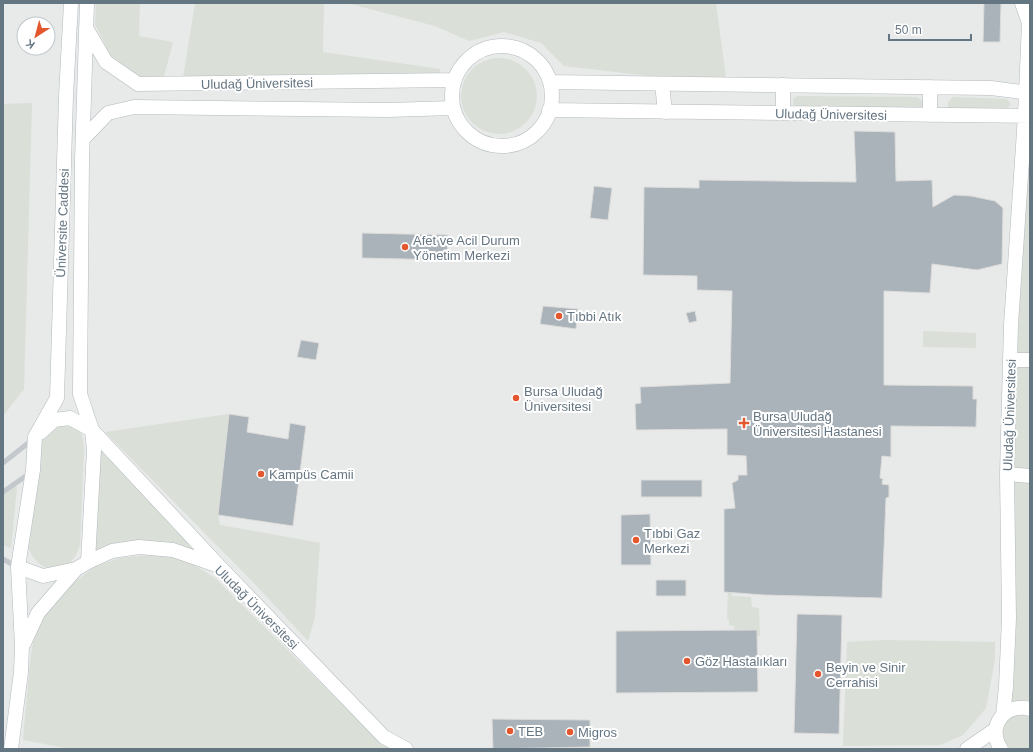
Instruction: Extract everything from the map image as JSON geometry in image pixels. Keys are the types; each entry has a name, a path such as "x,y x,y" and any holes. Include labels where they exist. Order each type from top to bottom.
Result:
{"street":[{"name":"Üniversite Caddesi","path":"35,437 57,398 65,104 71,3"},
{"name":"Üniversite Caddesi","path":"87,3 83,139 80,394 92,430"},
{"name":"Uludağ Üniversitesi","path":"967,749 996,729 998,722 1003,715 1006,687 1009,618 1007,474 1011,325 1028,92 1029,23 1022,3"},
{"path":"1025,3 1030,6"},
{"name":"Uludağ Üniversitesi","path":"86,28 106,62 138,84 454,80"},
{"path":"502,45 518,49 532,55 543,67 550,82 552,96 550,110 544,123 535,134 517,144 492,147 467,133 458,121 453,108 451,94 454,80 462,66 472,55 487,49 502,45"},
{"path":"550,82 991,88 1028,92"},
{"path":"662,84 665,112"},
{"path":"783,85 783,113"},
{"path":"930,87 930,115"},
{"name":"Uludağ Üniversitesi","path":"83,139 108,112 134,107 388,110 453,108"},
{"name":"Uludağ Üniversitesi","path":"550,110 1027,116"},
{"path":"1010,360 1030,360"},
{"path":"35,437 54,420 70,418 92,430 219,566"},
{"path":"18,567 43,576 82,566 94,450 92,430"},
{"name":"Uludağ Üniversitesi","path":"11,749 21,672 22,646 18,567 33,470 35,437"},
{"path":"1007,474 1030,476"},
{"name":"Uludağ Üniversitesi","path":"22,646 38,613 82,566 112,551 139,546 173,550 219,566 384,737 406,749"},
{"path":"1003,715 1009,710 1016,708 1024,707 1030,709"},
{"path":"996,729 996,737 1001,749"}],"lane":[{"path":"3,463 35,437"},
{"path":"3,492 33,470"},
{"path":"3,558 18,567"}],"shaded area":[{"name":"Bursa Uludağ Üniversitesi","path":"3,3 1030,3 1030,749 3,749"},
{"path":"96,3 140,3 139,36 173,42 163,80 145,80 110,55 95,24"},
{"path":"195,3 324,3 323,52 440,69 440,75 183,78"},
{"path":"347,3 716,3 727,85 564,66 541,43 504,32 469,41 435,26"},
{"path":"499,58 514,61 526,69 534,81 537,96 534,111 526,123 514,131 499,134 484,131 472,123 464,111 461,96 464,81 472,69 484,61"},
{"path":"797,96 917,97 925,104 920,111 795,107 793,104 793,99"},
{"path":"953,97 1007,99 1011,104 1007,109 971,110 948,108 948,102"},
{"path":"32,103 24,389 3,416 3,104"},
{"path":"1030,118 1030,749 1001,749 1007,474"},
{"path":"923,331 976,333 976,348 923,347"},
{"path":"229,414 218,515 220,525 320,543 315,617 308,641 250,579 105,432"},
{"path":"54,420 73,426 80,431 84,451 80,544 76,555 70,562 63,567 56,569 48,568 40,564 33,557 28,547 35,437"},
{"path":"92,430 219,566 139,547 88,562"},
{"path":"16,486 11,548 3,545 3,494"},
{"path":"734,514 732,596 751,597 752,607 759,608 760,636 734,636 734,626 729,625 729,620 727,619 730,515"},
{"path":"147,555 172,556 195,565 216,579 382,744 391,749 71,749 23,740 34,634 50,608 71,584 96,566 120,558"},
{"path":"885,640 995,642 995,660 986,708 963,735 940,745 843,746 847,642"}],"building":[{"path":"984,3 1001,3 1000,42 983,42"},
{"path":"854,131 895,132 896,181 932,180 933,207 954,195 971,196 995,201 1003,208 1002,264 977,270 932,264 930,293 884,291 884,385 973,386 973,399 977,399 976,427 891,426 891,457 882,456 880,478 883,479 882,484 889,485 889,497 886,498 882,598 764,595 724,592 724,509 735,508 732,483 738,480 738,475 747,475 746,456 727,455 727,429 636,430 635,404 641,403 640,387 730,383 732,291 697,290 697,276 643,275 644,187 699,188 699,180 856,182"},
{"path":"594,186 612,188 608,220 590,218"},
{"name":"Afet ve Acil Durum Yönetim Merkezi","path":"362,233 448,235 447,260 362,258"},
{"name":"Tıbbi Atık","path":"543,306 578,309 576,329 540,324"},
{"path":"695,311 697,321 689,323 686,313"},
{"path":"301,340 319,343 316,360 297,357"},
{"name":"Kampüs Camii","path":"229,414 249,417 247,432 288,439 290,423 306,426 293,526 218,515"},
{"path":"641,480 702,480 702,497 641,497"},
{"name":"Tıbbi Gaz Merkezi","path":"650,514 651,565 621,565 621,515"},
{"path":"656,580 686,580 686,596 656,596"},
{"name":"Beyin ve Sinir Cerrahisi","path":"797,614 842,615 839,734 794,733"},
{"name":"Göz Hastalıkları","path":"757,630 758,692 616,693 616,631"},
{"path":"492,719 590,720 590,747 493,749"}],"place":[{"name":"Afet ve Acil Durum Yönetim Merkezi","path":"405,247"},
{"name":"Tıbbi Atık","path":"559,316"},
{"name":"Bursa Uludağ Üniversitesi","path":"516,398"},
{"name":"Bursa Uludağ Üniversitesi Hastanesi","path":"744,423"},
{"name":"Kampüs Camii","path":"261,474"},
{"name":"Tıbbi Gaz Merkezi","path":"636,540"},
{"name":"Göz Hastalıkları","path":"687,661"},
{"name":"Beyin ve Sinir Cerrahisi","path":"818,674"},
{"name":"TEB","path":"510,731"},
{"name":"Migros","path":"570,732"}]}
